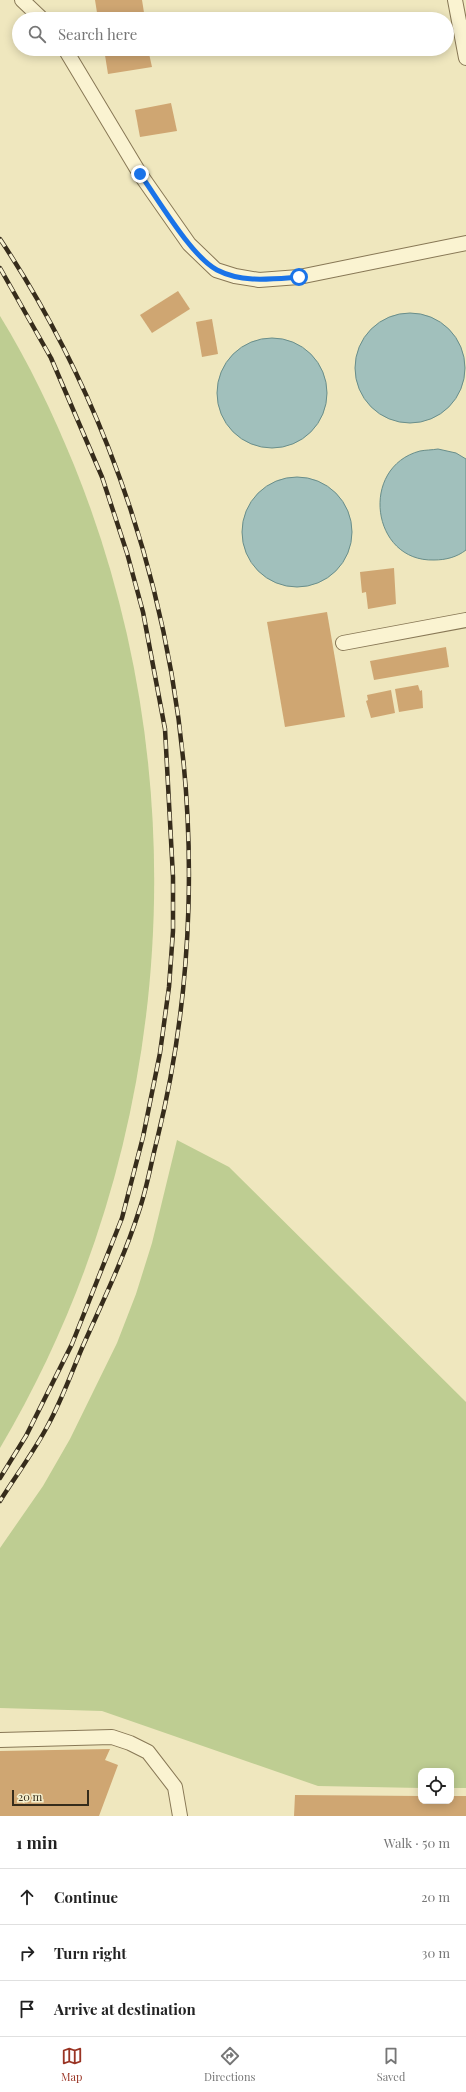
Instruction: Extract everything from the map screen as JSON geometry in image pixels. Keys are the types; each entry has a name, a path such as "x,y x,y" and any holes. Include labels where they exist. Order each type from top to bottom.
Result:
{"lane":[{"path":"22,0 35,12"},
{"path":"455,0 466,58"},
{"path":"69,56 140,174 190,244 216,270 235,276 259,280 299,277 466,243"},
{"path":"343,643 466,620"},
{"path":"0,1740 112,1737 130,1743 148,1752 175,1787 180,1816"}],"green space":[{"path":"0,316 31,370 66,446 74,465 115,587 141,712 153,838 151,965 134,1091 104,1214 59,1334 0,1448"},
{"path":"177,1140 229,1167 466,1402 466,1788 454,1788 454,1768 418,1768 418,1788 318,1786 102,1711 0,1708 0,1548 43,1486 70,1439 117,1343 136,1294 152,1243"}],"water":[{"path":"410,313 431,317 441,322 449,329 456,337 461,347 465,368 461,389 456,399 449,407 441,414 431,419 410,423 389,419 379,414 371,407 364,399 359,389 355,368 359,347 364,337 371,329 379,322 389,317"},
{"path":"272,338 293,342 303,347 311,354 318,362 323,372 327,393 323,414 318,424 311,432 303,439 293,444 272,448 251,444 241,439 233,432 226,424 221,414 217,393 221,372 226,362 233,354 241,347 251,342"},
{"path":"438,449 456,453 466,459 466,550 451,558 434,560 413,557 397,546 386,531 380,512 381,493 388,475 401,460 420,451"},
{"path":"297,477 318,481 328,486 336,493 343,501 348,511 352,532 348,553 343,563 336,571 328,578 318,583 297,587 276,583 266,578 258,571 251,563 246,553 242,532 246,511 251,501 258,493 266,486 276,481"}],"building":[{"path":"95,0 142,0 144,12 97,12"},
{"path":"105,56 150,56 152,67 108,74"},
{"path":"171,103 177,131 140,137 135,110"},
{"path":"178,291 190,309 152,333 140,315"},
{"path":"212,319 218,354 202,357 196,322"},
{"path":"394,568 396,604 368,609 366,592 362,593 360,572"},
{"path":"327,612 345,717 285,727 267,622"},
{"path":"446,647 449,667 374,680 370,661"},
{"path":"418,685 420,691 422,690 423,708 399,712 395,689"},
{"path":"391,690 395,713 371,718 366,701 368,700 367,695"},
{"path":"110,1749 105,1760 118,1765 99,1816 0,1816 0,1751"},
{"path":"295,1795 418,1796 418,1804 454,1804 454,1796 466,1796 466,1816 294,1816"}],"railway":[{"path":"0,239 59,340 108,447 145,558 172,673 186,790 188,908 179,1025 157,1140 142,1202 120,1263 57,1408 36,1446 0,1501"},
{"path":"0,268 51,358 102,477 127,553 143,612 165,729 173,877 173,931 169,987 160,1053 143,1137 122,1218 72,1344 26,1436 0,1478"}],"route":[{"path":"140,174 190,244 216,270 235,276 259,280 299,277"}]}
